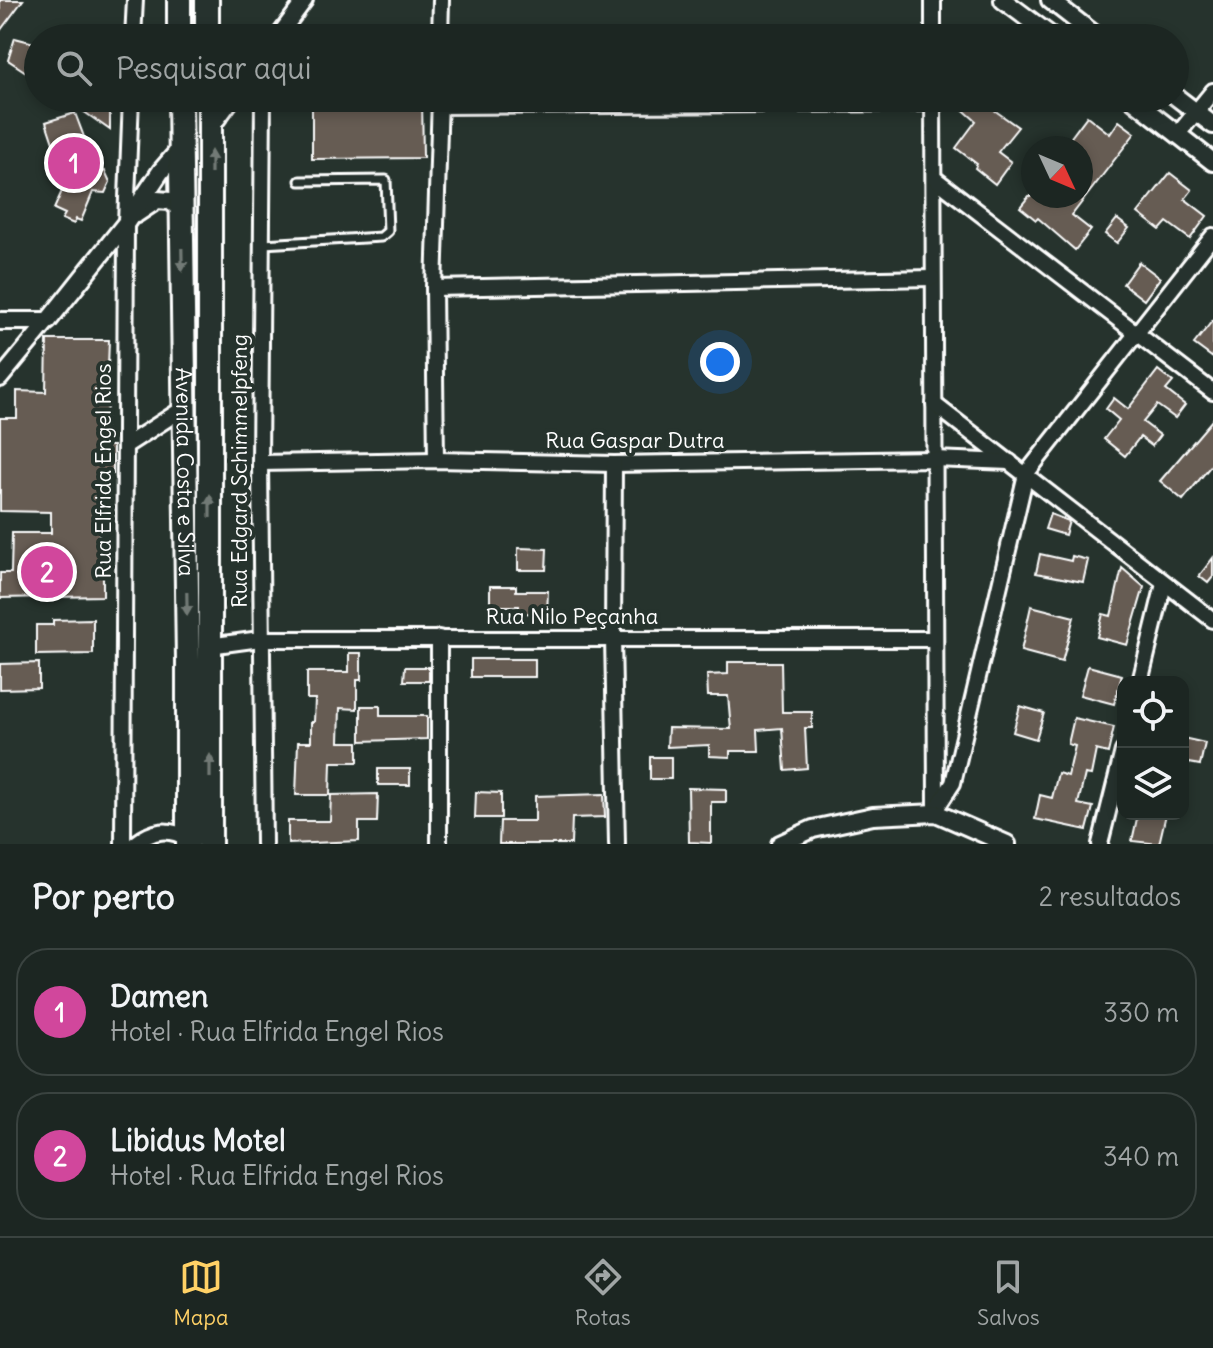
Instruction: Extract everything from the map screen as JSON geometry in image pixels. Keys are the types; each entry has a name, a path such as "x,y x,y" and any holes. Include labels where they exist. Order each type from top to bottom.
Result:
{"main road":[{"path":"179,0 179,24"},
{"path":"207,0 207,24"},
{"name":"Avenida Costa e Silva","path":"180,112 195,842"},
{"name":"Avenida Costa e Silva","path":"195,842 209,646 210,112"}],"street":[{"path":"134,24 135,0"},
{"path":"287,24 305,0"},
{"path":"440,24 441,0"},
{"path":"933,0 933,24"},
{"path":"1003,0 1035,24"},
{"path":"1050,0 1081,24"},
{"path":"1178,134 1213,91"},
{"path":"1189,107 1213,125"},
{"name":"Rua Elfrida Engel Rios","path":"123,844 126,223 130,112"},
{"path":"211,128 223,112"},
{"name":"Rua Edgard Schimmelpfeng","path":"263,112 260,639 264,844"},
{"path":"436,460 434,288 440,112"},
{"path":"933,112 936,811"},
{"path":"1149,112 1213,162"},
{"path":"0,379 126,223 180,149"},
{"path":"934,178 1213,392"},
{"path":"126,223 157,200 170,201 181,209"},
{"path":"936,811 953,783 1026,474 1213,236"},
{"path":"434,288 933,278"},
{"path":"0,321 48,321"},
{"path":"934,404 1213,620"},
{"path":"125,446 184,408"},
{"name":"Rua Gaspar Dutra","path":"260,463 436,460 614,464 934,459 1010,462"},
{"path":"614,464 617,844"},
{"path":"1141,676 1164,584"},
{"path":"439,638 439,844"},
{"name":"Rua Nilo Peçanha","path":"209,646 260,639 934,639"},
{"path":"1100,844 1117,775"},
{"path":"780,844 813,829 873,816 936,811 1007,844"},
{"path":"135,844 157,831 173,831 195,842"}],"lane":[{"path":"263,244 381,237 388,231 386,180 300,181"}],"building":[{"path":"0,0 23,0 0,31"},
{"path":"15,38 24,40 24,71 8,60"},
{"path":"84,112 110,112 110,130"},
{"path":"312,112 422,112 423,158 312,159"},
{"path":"966,112 997,112 1018,127 998,152 1011,162 995,184 975,168 977,164 956,148 976,121"},
{"path":"75,113 98,174 105,171 110,182 105,193 93,192 81,221 76,219 74,224 62,219 65,214 54,209 66,182 46,122"},
{"path":"1087,116 1110,134 1119,121 1135,133 1093,188 1093,136 1072,136"},
{"path":"1170,173 1192,190 1185,199 1207,216 1190,239 1167,222 1160,230 1138,213"},
{"path":"1021,208 1077,208 1072,215 1091,230 1075,250 1038,218 1036,220"},
{"path":"1117,219 1129,228 1117,243 1105,234"},
{"path":"1139,262 1160,278 1144,300 1123,284"},
{"path":"1213,320 1213,358 1194,344"},
{"path":"47,340 109,340 105,446 113,446 113,474 105,474 105,513 109,513 109,524 99,524 99,571 103,571 103,596 0,598 0,573 11,573 12,533 51,533 51,512 0,511 0,418 17,418 17,391 46,392"},
{"path":"1158,370 1173,382 1166,390 1185,405 1175,418 1157,405 1143,422 1160,435 1152,446 1140,437 1125,456 1104,439 1119,420 1106,409 1114,398 1128,409"},
{"path":"1213,419 1213,463 1183,500 1160,481"},
{"path":"1050,514 1069,521 1065,535 1045,529"},
{"path":"518,548 547,549 546,570 518,570"},
{"path":"1040,554 1071,561 1072,556 1088,560 1083,582 1036,573"},
{"path":"1213,558 1213,577 1208,583 1199,576"},
{"path":"1122,568 1144,587 1127,645 1097,637 1103,614 1111,616"},
{"path":"490,586 516,586 516,591 548,591 547,614 519,613 519,606 490,606"},
{"path":"1031,606 1074,617 1062,662 1021,651"},
{"path":"93,619 93,654 36,655 36,625 53,625 53,620"},
{"path":"349,653 361,653 361,680 357,680 357,709 340,708 339,742 358,742 358,762 331,762 330,795 296,795 298,742 311,742 311,722 314,722 315,699 307,699 307,672 349,672"},
{"path":"471,659 535,659 535,677 471,677"},
{"path":"728,662 781,662 782,712 812,712 812,728 805,728 807,768 785,770 782,728 758,730 759,751 730,751 730,757 709,756 709,745 667,747 668,728 731,729 728,696 708,696 707,675 728,674"},
{"path":"39,663 39,688 0,689 0,664"},
{"path":"1088,666 1122,675 1117,676 1114,704 1080,695"},
{"path":"405,667 429,667 429,681 404,681"},
{"path":"361,706 380,706 380,716 427,716 427,739 361,741"},
{"path":"1020,706 1044,713 1036,739 1013,732"},
{"path":"1074,718 1114,727 1108,753 1096,750 1091,775 1085,774 1078,804 1093,807 1087,830 1035,819 1040,795 1052,798 1058,773 1068,776 1075,746 1068,744"},
{"path":"1189,739 1205,743 1200,765 1189,763"},
{"path":"650,757 671,757 671,779 650,779"},
{"path":"378,769 410,769 410,785 378,785"},
{"path":"688,788 726,789 726,802 711,802 711,843 689,842"},
{"path":"476,792 501,793 501,818 475,818"},
{"path":"378,794 377,822 359,822 359,841 288,844 288,821 330,821 331,795"},
{"path":"604,794 605,817 572,818 571,844 499,844 500,821 535,821 535,796"},
{"path":"1137,820 1165,820 1159,844 1132,841"}],"place":[{"name":"Damen","path":"74,163"},
{"name":"Libidus Motel","path":"47,572"}]}
